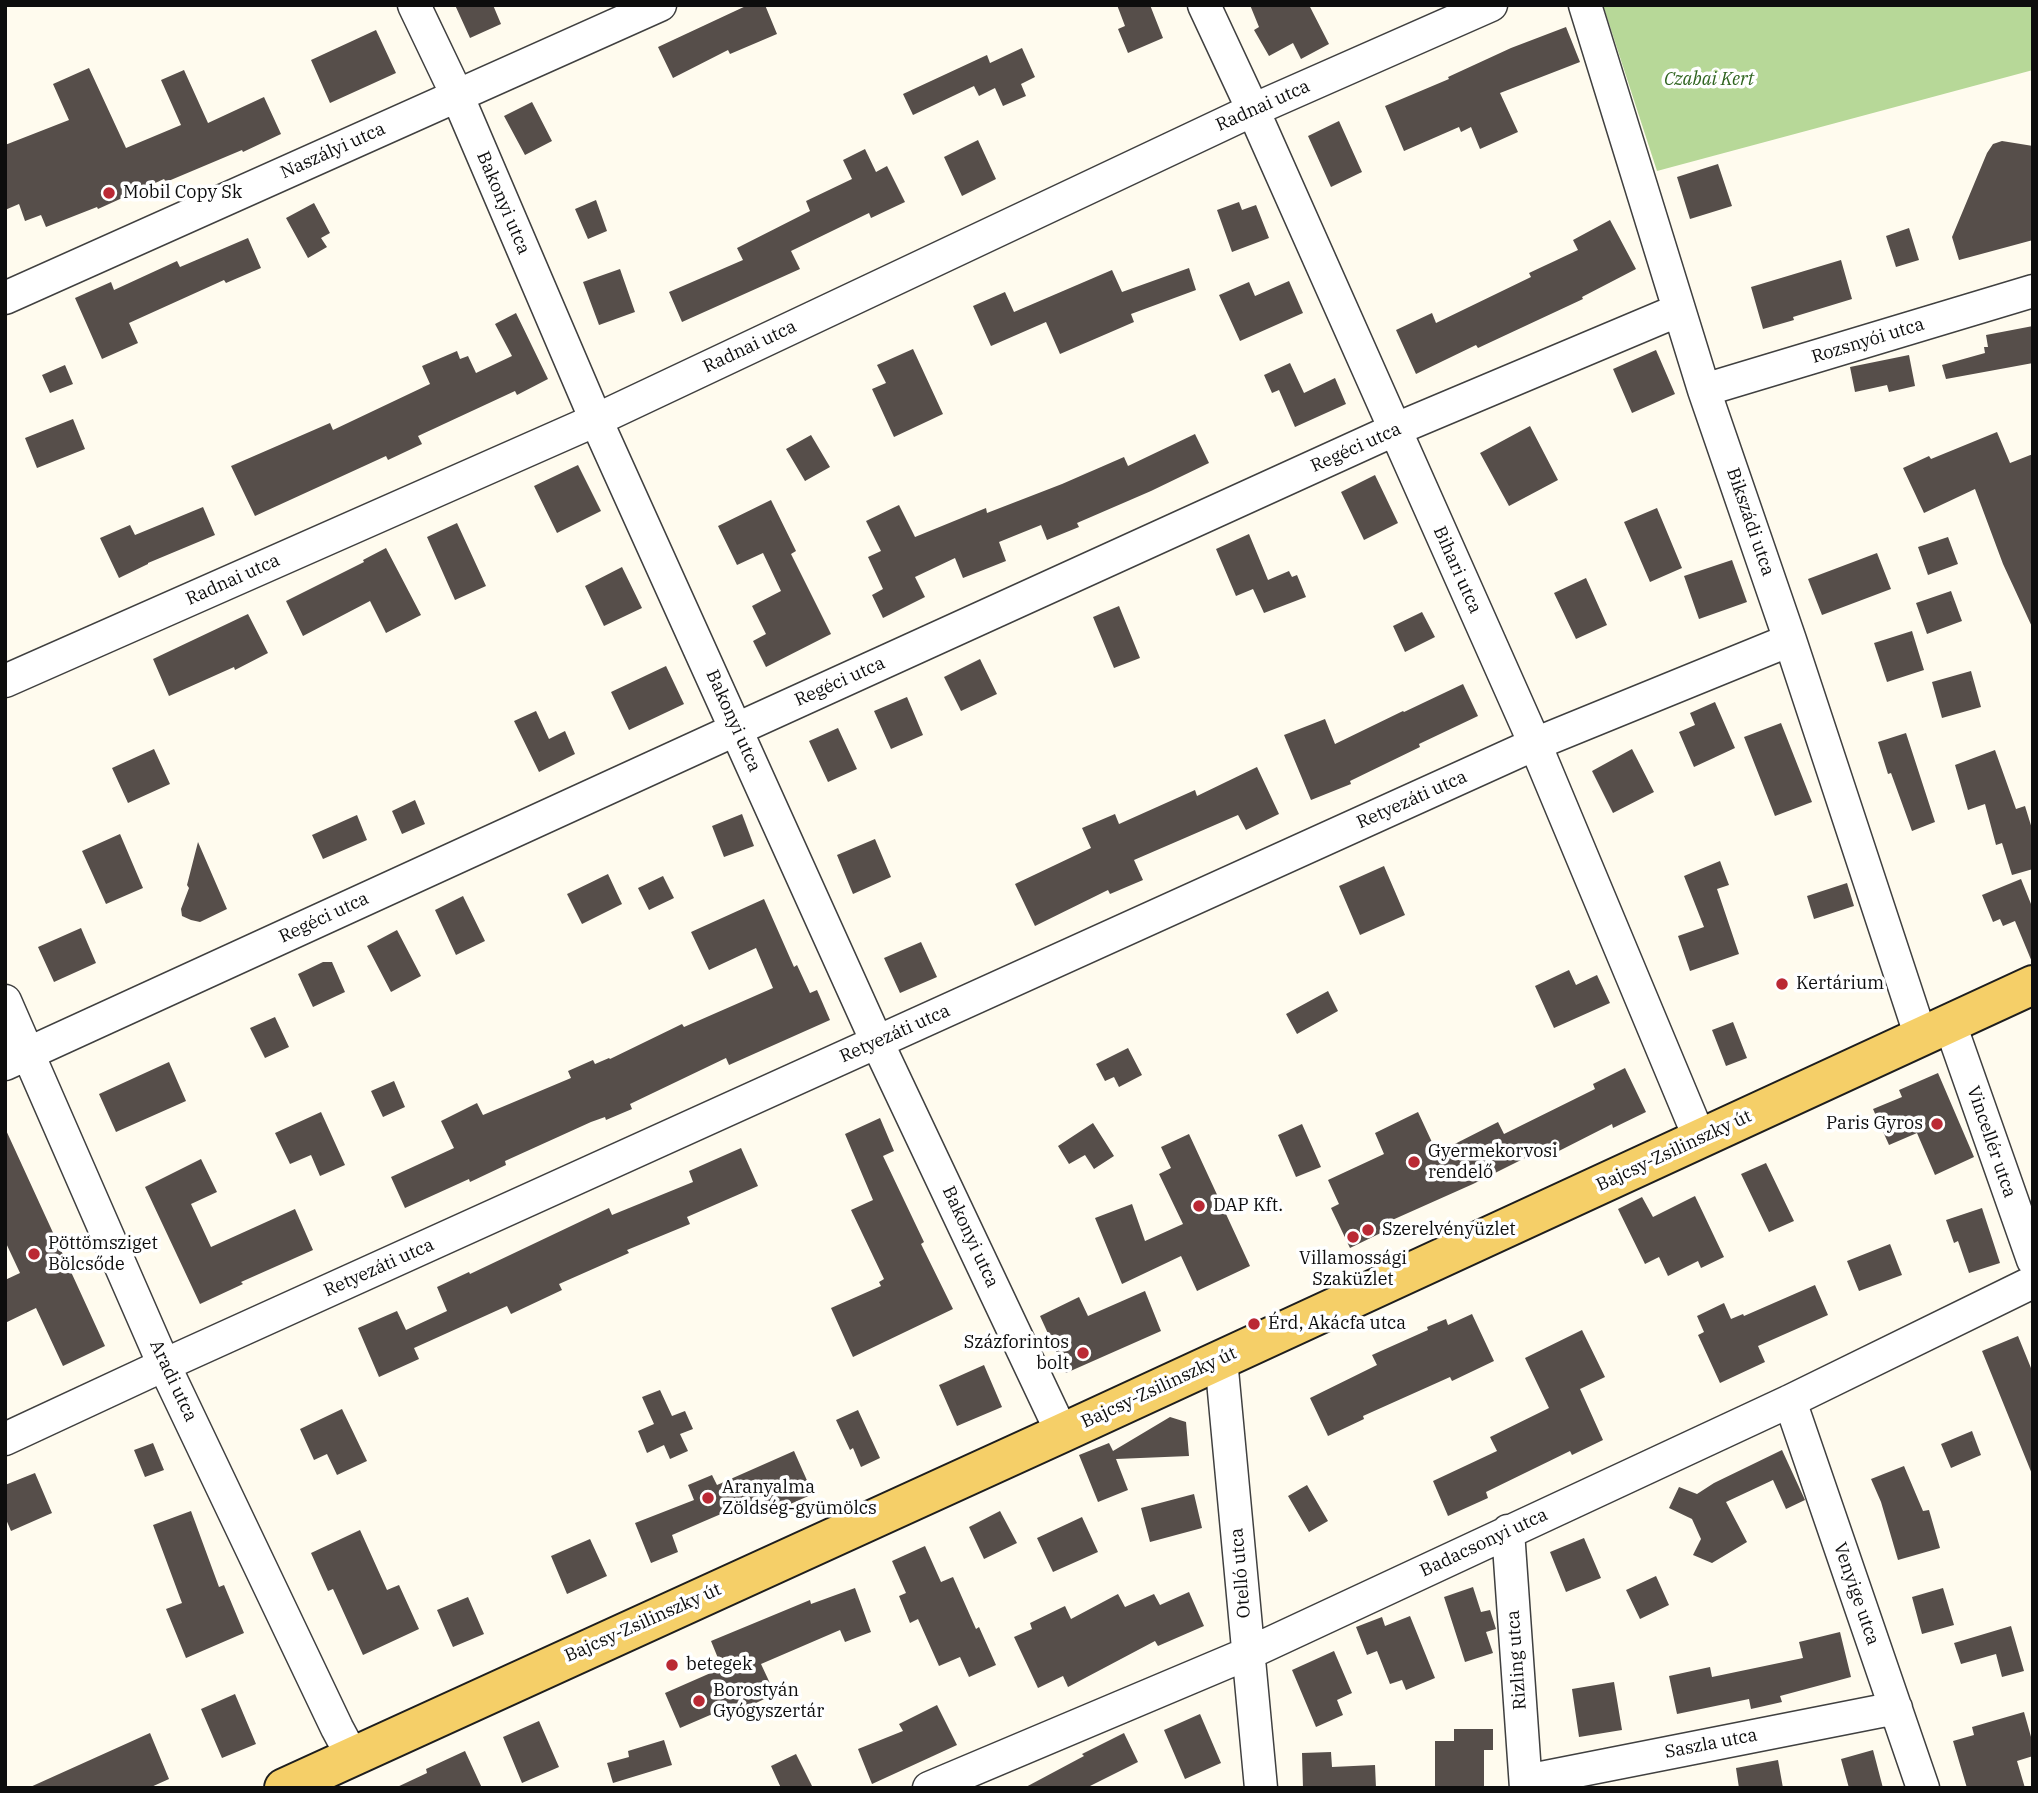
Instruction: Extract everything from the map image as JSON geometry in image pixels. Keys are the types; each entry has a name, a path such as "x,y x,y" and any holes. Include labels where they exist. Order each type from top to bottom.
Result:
{"main road":[{"name":"Bajcsy-Zsilinszky út","path":"284,1788 2033,985"}],"street":[{"name":"Bakonyi utca","path":"414,5 457,95 596,420 877,1042 1062,1433"},
{"name":"Naszályi utca","path":"5,298 660,5"},
{"name":"Bihari utca","path":"1204,5 1254,110 1535,744 1700,1139"},
{"name":"Radnai utca","path":"5,681 596,420 1254,110 1491,5"},
{"name":"Bikszádi utca","path":"1585,5 1704,390 1790,640 1936,1031"},
{"name":"Rozsnyói utca","path":"1704,390 2033,291"},
{"name":"Regéci utca","path":"17,1059 1394,430 1679,310"},
{"name":"Retyezáti utca","path":"5,1439 1535,744 1790,640"},
{"name":"Aradi utca","path":"5,1001 17,1059 352,1756"},
{"name":"Vincellér utca","path":"1936,1031 2033,1261"},
{"name":"Badacsonyi utca","path":"929,1788 980,1777 1790,1401 2033,1282"},
{"name":"Otelló utca","path":"1221,1359 1261,1788"},
{"name":"Venyige utca","path":"1790,1401 1923,1788"},
{"name":"Rizling utca","path":"1508,1531 1526,1784"},
{"name":"Saszla utca","path":"1526,1784 1896,1708"}],"green space":[{"name":"Czabai Kert","path":"1603,5 2033,5 2033,70 1657,171"}],"building":[{"path":"455,5 493,5 501,24 470,38"},
{"path":"748,5 765,5 777,34 730,54 728,50 673,78 658,47"},
{"path":"1117,5 1150,5 1163,38 1128,53 1118,29 1125,26"},
{"path":"1250,5 1309,5 1329,44 1301,59 1293,43 1269,56 1254,30 1259,27"},
{"path":"1566,27 1580,62 1500,93 1518,132 1480,149 1471,127 1461,132 1459,127 1404,151 1385,106 1449,79 1448,77 1511,48"},
{"path":"376,30 396,73 330,103 311,60"},
{"path":"1022,48 1035,77 1021,84 1026,96 1003,106 995,88 979,96 974,86 913,115 903,94 987,55 990,63"},
{"path":"89,68 126,148 181,125 161,80 184,70 208,123 264,97 281,134 243,152 242,150 166,182 164,179 98,209 97,207 46,227 41,215 25,221 19,204 5,210 5,145 69,120 53,84"},
{"path":"532,102 552,141 525,155 504,116"},
{"path":"1339,121 1362,172 1331,187 1308,136"},
{"path":"978,140 996,179 962,196 944,157"},
{"path":"2002,141 2033,146 2033,240 1959,260 1952,237 1987,153 1993,144"},
{"path":"865,149 876,172 887,166 905,202 871,218 869,213 791,251 800,269 682,322 669,292 743,260 737,248 810,211 806,201 852,179 843,160"},
{"path":"1718,164 1732,206 1690,219 1677,177"},
{"path":"596,200 607,231 588,239 575,209"},
{"path":"1239,202 1242,210 1256,205 1269,238 1232,252 1217,210"},
{"path":"314,203 330,233 321,238 327,247 308,258 286,218"},
{"path":"1610,220 1636,269 1582,297 1583,299 1416,374 1396,330 1432,313 1436,323 1531,277 1529,273 1578,250 1573,240"},
{"path":"1909,228 1919,260 1896,267 1886,236"},
{"path":"248,238 261,268 226,283 224,280 129,323 138,343 102,359 75,298 111,282 114,290 177,261 180,267"},
{"path":"1841,260 1852,299 1763,329 1751,287"},
{"path":"1189,268 1196,290 1131,314 1134,322 1060,354 1046,322 991,346 973,306 1005,292 1014,312 1112,270 1122,292"},
{"path":"620,269 635,312 599,325 583,282"},
{"path":"1289,281 1303,313 1240,341 1219,295 1249,282 1255,296"},
{"path":"516,313 548,379 517,395 515,391 418,436 422,444 388,460 386,456 255,516 231,466 330,423 333,430 430,384 422,366 457,351 460,359 468,356 476,373 512,356 495,324"},
{"path":"2033,326 2033,363 1946,379 1942,365 1985,353 1984,347 1988,347 1986,335"},
{"path":"913,349 943,414 894,437 872,389 886,383 877,365"},
{"path":"1656,350 1675,394 1632,413 1613,369"},
{"path":"1909,355 1915,386 1889,392 1887,385 1855,392 1850,367"},
{"path":"1290,363 1304,393 1335,378 1346,404 1295,427 1279,390 1272,393 1264,375"},
{"path":"65,365 73,384 50,393 42,375"},
{"path":"73,419 85,449 37,468 25,438"},
{"path":"1530,426 1558,480 1509,506 1480,453"},
{"path":"1997,432 2010,463 2033,454 2033,629 2003,564 1975,489 1924,513 1903,468"},
{"path":"1195,434 1209,463 1077,523 1079,527 1047,540 1041,525 999,542 1006,561 963,578 955,558 915,577 925,597 883,618 872,595 883,589 868,557 881,551 866,521 899,505 915,537 986,508 987,513 1124,457 1128,466"},
{"path":"811,435 830,467 805,481 786,449"},
{"path":"578,465 601,511 557,533 534,486"},
{"path":"1375,475 1398,523 1364,540 1341,492"},
{"path":"771,500 796,551 791,554 831,634 766,667 753,641 766,634 752,606 781,591 763,553 737,565 718,526"},
{"path":"203,507 215,535 119,578 100,538 130,525 135,535"},
{"path":"1657,508 1682,568 1650,582 1624,522"},
{"path":"457,523 486,586 455,600 427,537"},
{"path":"1249,534 1268,580 1289,571 1292,577 1297,575 1306,597 1264,613 1253,589 1236,596 1216,549"},
{"path":"1948,537 1958,564 1928,575 1918,547"},
{"path":"386,548 421,615 386,633 370,601 303,636 286,601"},
{"path":"1877,553 1891,589 1822,615 1808,579"},
{"path":"1732,560 1747,602 1699,619 1684,576"},
{"path":"622,567 642,608 604,626 585,586"},
{"path":"1586,578 1607,625 1576,639 1554,593"},
{"path":"1951,591 1962,621 1927,634 1916,603"},
{"path":"1119,606 1140,658 1114,668 1093,617"},
{"path":"1422,612 1435,637 1405,652 1393,626"},
{"path":"248,614 268,653 235,670 234,667 169,696 153,659"},
{"path":"1912,631 1924,670 1887,682 1874,643"},
{"path":"980,659 997,694 961,711 944,677"},
{"path":"666,666 684,704 629,730 611,692"},
{"path":"1971,671 1981,707 1942,718 1932,682"},
{"path":"1463,684 1478,716 1419,744 1420,747 1350,781 1351,784 1311,800 1284,735 1325,719 1335,744"},
{"path":"907,697 923,735 891,749 874,711"},
{"path":"1715,702 1735,748 1694,767 1679,732 1695,725 1690,713"},
{"path":"536,711 549,739 565,731 575,754 539,772 514,721"},
{"path":"1781,723 1812,802 1775,816 1744,737"},
{"path":"838,728 857,769 828,782 809,741"},
{"path":"1906,733 1935,822 1912,831 1878,742"},
{"path":"154,749 170,784 128,803 112,768"},
{"path":"1632,749 1654,792 1613,813 1592,771"},
{"path":"1995,750 2016,809 2025,806 2033,832 2033,869 2012,875 2002,843 1996,845 1985,804 1968,810 1955,765"},
{"path":"1257,767 1279,814 1246,830 1238,815 1134,860 1143,880 1110,894 1108,890 1035,926 1015,884 1091,848 1082,828 1115,814 1119,824 1195,790 1197,796"},
{"path":"415,800 425,824 402,834 392,811"},
{"path":"742,814 754,846 724,857 712,826"},
{"path":"357,815 367,840 323,859 312,835"},
{"path":"120,834 143,888 106,904 82,851"},
{"path":"875,839 891,877 853,894 837,855"},
{"path":"198,842 227,909 200,922 182,916 181,909 189,888 187,885"},
{"path":"1720,861 1729,885 1717,889 1739,954 1690,971 1678,936 1704,927 1684,876"},
{"path":"1384,866 1405,915 1360,935 1339,886"},
{"path":"608,874 622,904 582,924 567,894"},
{"path":"663,876 674,898 649,910 638,888"},
{"path":"2021,879 2033,909 2032,962 2015,921 2003,926 2000,919 1993,922 1982,895"},
{"path":"1847,883 1854,906 1814,919 1807,896"},
{"path":"463,896 485,941 456,955 435,910"},
{"path":"764,899 794,967 797,965 810,993 817,990 830,1020 729,1065 726,1058 630,1104 632,1109 606,1120 605,1117 591,1122 505,1161 506,1165 470,1182 469,1179 405,1208 391,1177 454,1148 441,1121 477,1103 483,1115 571,1078 568,1071 593,1060 595,1064 610,1059 682,1024 684,1027 773,988 756,948 709,970 691,932"},
{"path":"81,928 96,963 54,982 38,947"},
{"path":"397,930 421,976 391,992 367,946"},
{"path":"921,942 937,977 900,993 884,958"},
{"path":"323,962 332,962 345,992 313,1007 298,974"},
{"path":"1569,970 1576,985 1597,975 1610,1003 1554,1028 1535,986"},
{"path":"1328,991 1338,1011 1297,1034 1286,1014"},
{"path":"275,1017 289,1047 265,1058 250,1028"},
{"path":"1733,1022 1747,1058 1726,1066 1712,1030"},
{"path":"1128,1048 1142,1075 1119,1087 1114,1077 1105,1081 1096,1064"},
{"path":"169,1062 186,1101 116,1132 99,1094"},
{"path":"1625,1068 1646,1112 1613,1128 1612,1124 1553,1154 1549,1146 1390,1221 1393,1227 1350,1248 1331,1208 1339,1204 1328,1180 1384,1154 1375,1133 1418,1112 1437,1153 1498,1122 1504,1134 1595,1089 1593,1084"},
{"name":"Paris Gyros","path":"1938,1073 1974,1157 1935,1175 1917,1133 1889,1145 1873,1109 1902,1097 1899,1090"},
{"path":"394,1081 405,1107 383,1117 371,1091"},
{"path":"321,1112 345,1165 320,1176 311,1155 290,1164 275,1133"},
{"path":"880,1118 894,1151 883,1156 953,1309 853,1357 831,1308 881,1286 879,1282 884,1279 851,1210 873,1200 845,1134"},
{"path":"1093,1123 1114,1156 1094,1169 1085,1155 1069,1164 1058,1146"},
{"path":"1302,1124 1321,1167 1296,1177 1278,1135"},
{"name":"Pöttömsziget Bölcsőde","path":"5,1128 105,1346 63,1366 36,1308 5,1323 5,1280 20,1273 5,1241"},
{"name":"DAP Kft.","path":"1189,1134 1250,1266 1197,1291 1181,1256 1122,1284 1095,1218 1132,1204 1145,1241 1183,1224 1159,1174 1171,1168 1161,1147"},
{"path":"741,1148 758,1186 687,1217 690,1224 627,1250 629,1253 559,1284 562,1290 511,1314 507,1306 414,1348 419,1359 379,1377 358,1328 397,1311 406,1330 447,1311 437,1287 609,1208 612,1215 693,1182 689,1171"},
{"path":"201,1159 217,1192 191,1204 211,1247 295,1209 313,1250 241,1282 243,1284 200,1304 145,1187"},
{"path":"1766,1163 1794,1221 1769,1232 1741,1174"},
{"path":"1695,1196 1724,1257 1701,1268 1698,1261 1668,1276 1659,1257 1645,1264 1618,1209 1642,1197 1653,1217"},
{"path":"1982,1208 2000,1263 1969,1273 1958,1241 1954,1243 1946,1220"},
{"path":"1890,1244 1902,1275 1859,1291 1847,1261"},
{"path":"1815,1285 1828,1315 1758,1346 1765,1362 1720,1383 1698,1335 1704,1332 1697,1316 1724,1303 1731,1319 1743,1314 1744,1316"},
{"path":"1145,1291 1161,1331 1066,1373 1040,1316 1079,1297 1088,1316"},
{"path":"1472,1314 1494,1361 1452,1381 1450,1377 1363,1416 1364,1419 1328,1436 1310,1398 1377,1365 1372,1355 1446,1319 1448,1325"},
{"path":"1582,1330 1605,1377 1580,1389 1603,1440 1572,1455 1570,1451 1486,1492 1488,1498 1448,1516 1433,1481 1497,1451 1490,1437 1549,1408 1525,1358"},
{"path":"2018,1336 2033,1373 2032,1474 1982,1351"},
{"path":"984,1365 1002,1407 957,1426 939,1385"},
{"path":"660,1390 672,1416 685,1411 693,1429 680,1434 688,1451 670,1459 664,1445 647,1453 638,1431 654,1424 642,1397"},
{"path":"342,1409 367,1461 337,1475 327,1454 314,1460 300,1429"},
{"path":"858,1410 880,1458 861,1467 836,1420"},
{"path":"1170,1417 1186,1422 1189,1456 1116,1459 1128,1490 1098,1502 1079,1455 1109,1443 1113,1451"},
{"path":"1972,1431 1981,1455 1951,1468 1941,1444"},
{"path":"153,1443 164,1470 145,1477 134,1450"},
{"path":"1782,1450 1805,1500 1786,1509 1773,1480 1726,1502 1747,1542 1712,1563 1693,1555 1701,1539 1692,1519 1669,1508 1679,1487 1697,1494"},
{"path":"794,1451 813,1494 770,1513 763,1496 672,1535 678,1552 651,1563 635,1523 694,1500 688,1485 712,1475 717,1485"},
{"path":"1904,1466 1923,1511 1929,1510 1940,1548 1898,1560 1881,1502 1871,1479"},
{"path":"35,1473 52,1513 11,1531 5,1517 5,1485"},
{"path":"1307,1485 1328,1521 1309,1532 1288,1496"},
{"path":"1194,1494 1202,1528 1150,1542 1141,1508"},
{"path":"191,1511 219,1587 224,1585 244,1633 186,1658 166,1609 182,1603 153,1525"},
{"path":"1000,1511 1017,1543 984,1559 969,1527"},
{"path":"1082,1517 1098,1552 1053,1572 1037,1538"},
{"path":"360,1530 387,1590 399,1585 419,1629 363,1655 333,1589 328,1591 311,1553"},
{"path":"1584,1538 1601,1578 1566,1592 1550,1552"},
{"path":"590,1539 607,1576 567,1594 551,1556"},
{"path":"925,1546 941,1582 953,1577 976,1629 979,1627 996,1665 969,1677 960,1657 939,1666 918,1619 910,1623 899,1596 906,1593 892,1561"},
{"path":"1656,1576 1669,1605 1640,1619 1626,1590"},
{"path":"1473,1587 1481,1612 1490,1610 1496,1629 1486,1632 1493,1653 1465,1662 1444,1597"},
{"path":"855,1588 871,1632 845,1642 840,1630 761,1664 775,1694 741,1710 738,1703 680,1728 665,1693 722,1668 711,1641 810,1600 811,1604"},
{"path":"1943,1588 1954,1625 1922,1634 1912,1597"},
{"path":"1189,1592 1204,1626 1158,1646 1155,1641 1068,1687 1063,1676 1038,1688 1014,1637 1032,1629 1030,1623 1065,1606 1071,1619 1118,1594 1125,1607 1154,1594 1160,1605"},
{"path":"468,1597 484,1634 453,1647 437,1610"},
{"path":"1410,1616 1435,1678 1406,1690 1402,1680 1390,1684 1377,1651 1367,1655 1356,1627 1382,1617 1385,1626"},
{"path":"2011,1626 2024,1671 2002,1677 1996,1654 1961,1664 1954,1643"},
{"path":"1840,1632 1851,1677 1780,1696 1782,1702 1751,1709 1749,1699 1677,1714 1669,1676 1710,1667 1712,1677 1803,1658 1799,1642"},
{"path":"1334,1651 1352,1693 1337,1700 1343,1715 1316,1727 1292,1670"},
{"path":"1614,1682 1622,1730 1579,1737 1572,1689"},
{"path":"235,1694 256,1744 222,1758 201,1709"},
{"path":"937,1705 957,1745 872,1784 858,1749 903,1731 899,1724"},
{"path":"2024,1712 2033,1744 2033,1756 2017,1761 2025,1788 1967,1788 1953,1741 1974,1735 1972,1727"},
{"path":"1200,1714 1221,1763 1185,1779 1164,1730"},
{"path":"539,1721 559,1767 522,1783 503,1737"},
{"path":"1454,1729 1493,1729 1493,1750 1484,1750 1484,1787 1435,1787 1435,1741 1454,1741"},
{"path":"150,1733 169,1779 149,1788 28,1788"},
{"path":"1124,1733 1138,1762 1086,1788 1024,1788 1084,1756 1082,1754"},
{"path":"664,1740 672,1765 613,1783 607,1763 629,1757 628,1751"},
{"path":"1873,1750 1883,1788 1849,1788 1841,1759"},
{"path":"465,1751 482,1788 395,1788 427,1773 426,1769"},
{"path":"1331,1752 1332,1767 1375,1765 1376,1788 1303,1788 1302,1753"},
{"path":"796,1754 813,1788 781,1788 771,1766"},
{"path":"1778,1760 1783,1788 1739,1788 1736,1768"}],"place":[{"name":"Mobil Copy Sk","path":"109,193"},
{"name":"Kertárium","path":"1782,984"},
{"name":"Paris Gyros","path":"1937,1124"},
{"name":"Gyermekorvosi rendelő","path":"1414,1162"},
{"name":"DAP Kft.","path":"1199,1206"},
{"name":"Szerelvényüzlet","path":"1368,1230"},
{"name":"Villamossági Szaküzlet","path":"1353,1237"},
{"name":"Pöttömsziget Bölcsőde","path":"34,1254"},
{"name":"Érd, Akácfa utca","path":"1254,1324"},
{"name":"Százforintos bolt","path":"1083,1353"},
{"name":"Aranyalma Zöldség-gyümölcs","path":"708,1498"},
{"name":"betegek","path":"672,1665"},
{"name":"Borostyán Gyógyszertár","path":"699,1701"}]}
